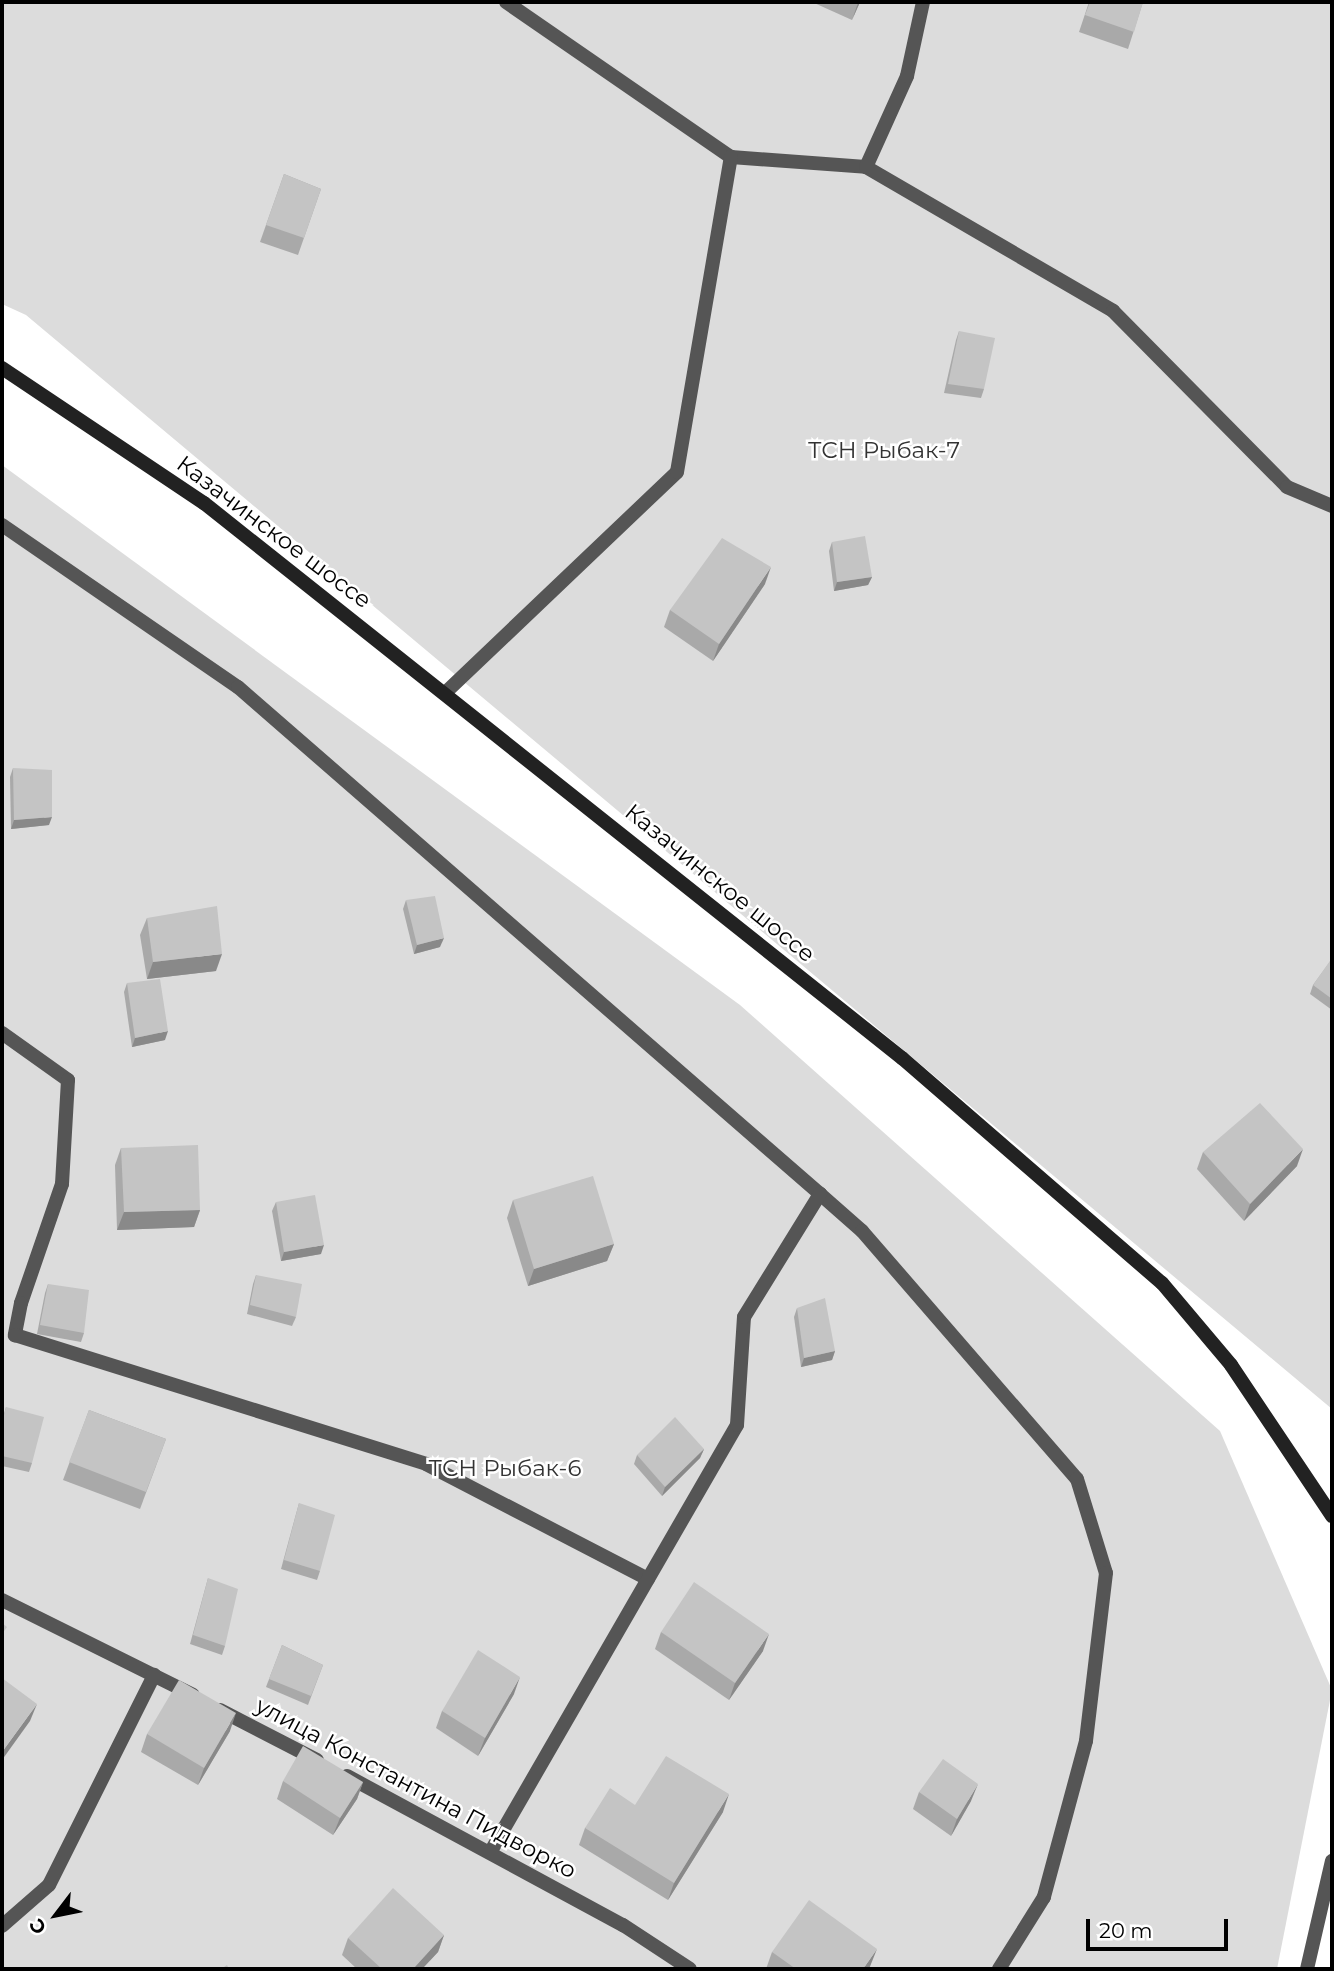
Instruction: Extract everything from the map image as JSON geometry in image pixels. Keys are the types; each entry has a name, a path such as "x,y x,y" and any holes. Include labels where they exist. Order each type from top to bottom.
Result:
{"main road":[{"name":"Казачинское шоссе","path":"2,368 204,503 902,1058 1162,1283 1231,1365 1332,1516"}],"street":[{"path":"506,2 732,157 866,167 1113,311 1287,487 1332,506"},
{"path":"866,167 907,76 923,2"},
{"path":"445,693 677,472 732,157"},
{"path":"2,525 238,687 862,1231 1077,1479 1106,1573 1086,1741 1044,1897 999,1969"},
{"path":"2,1033 68,1080 62,1184 21,1303 15,1335 426,1464 648,1579"},
{"path":"491,1851 737,1425 744,1317 820,1194"},
{"name":"улица Константина Пидворко","path":"2,1600 153,1675 491,1851 623,1924 690,1969"},
{"path":"2,1926 49,1885 153,1675"},
{"path":"1307,1969 1332,1861"}],"green space":[{"name":"ТСН Рыбак-7","path":"2,2 1332,2 1332,1409 26,315 2,304"},
{"name":"ТСН Рыбак-6","path":"2,465 740,1005 1220,1431 1332,1690 1277,1969 2,1969"}],"building":[{"path":"1090,2 1143,2 1134,32 1085,15"},
{"path":"284,174 321,189 304,238 266,225"},
{"path":"959,331 995,338 984,389 948,384"},
{"path":"865,536 872,577 837,582 832,542"},
{"path":"722,538 771,567 719,644 670,610"},
{"path":"13,768 52,770 52,817 14,820"},
{"path":"435,896 444,938 417,945 406,900"},
{"path":"217,906 222,954 153,962 147,918"},
{"path":"1332,958 1332,999 1313,985"},
{"path":"160,979 168,1031 135,1038 127,983"},
{"path":"1260,1103 1303,1149 1250,1204 1203,1152"},
{"path":"198,1145 200,1210 124,1212 121,1148"},
{"path":"593,1176 614,1244 534,1269 513,1200"},
{"path":"315,1195 324,1245 284,1252 276,1202"},
{"path":"256,1275 302,1284 296,1317 250,1305"},
{"path":"48,1284 89,1290 84,1333 40,1325"},
{"path":"825,1298 835,1351 804,1358 797,1308"},
{"path":"6,1407 44,1417 32,1463 2,1456 2,1423"},
{"path":"89,1410 166,1439 146,1492 69,1462"},
{"path":"675,1417 704,1449 665,1487 637,1455"},
{"path":"299,1503 335,1515 320,1571 284,1560"},
{"path":"208,1578 238,1589 225,1646 193,1635"},
{"path":"694,1582 769,1634 735,1683 661,1632"},
{"path":"282,1645 323,1665 311,1696 269,1679"},
{"path":"478,1650 520,1677 485,1738 442,1711"},
{"path":"2,1678 37,1704 2,1752"},
{"path":"179,1680 236,1713 204,1768 147,1734"},
{"path":"303,1746 363,1782 340,1818 283,1781"},
{"path":"666,1756 729,1794 674,1883 585,1828 610,1788 635,1805"},
{"path":"943,1759 978,1784 957,1819 919,1792"},
{"path":"393,1888 444,1935 413,1969 382,1969 348,1938"},
{"path":"809,1900 877,1949 863,1969 796,1969 772,1952"}]}
